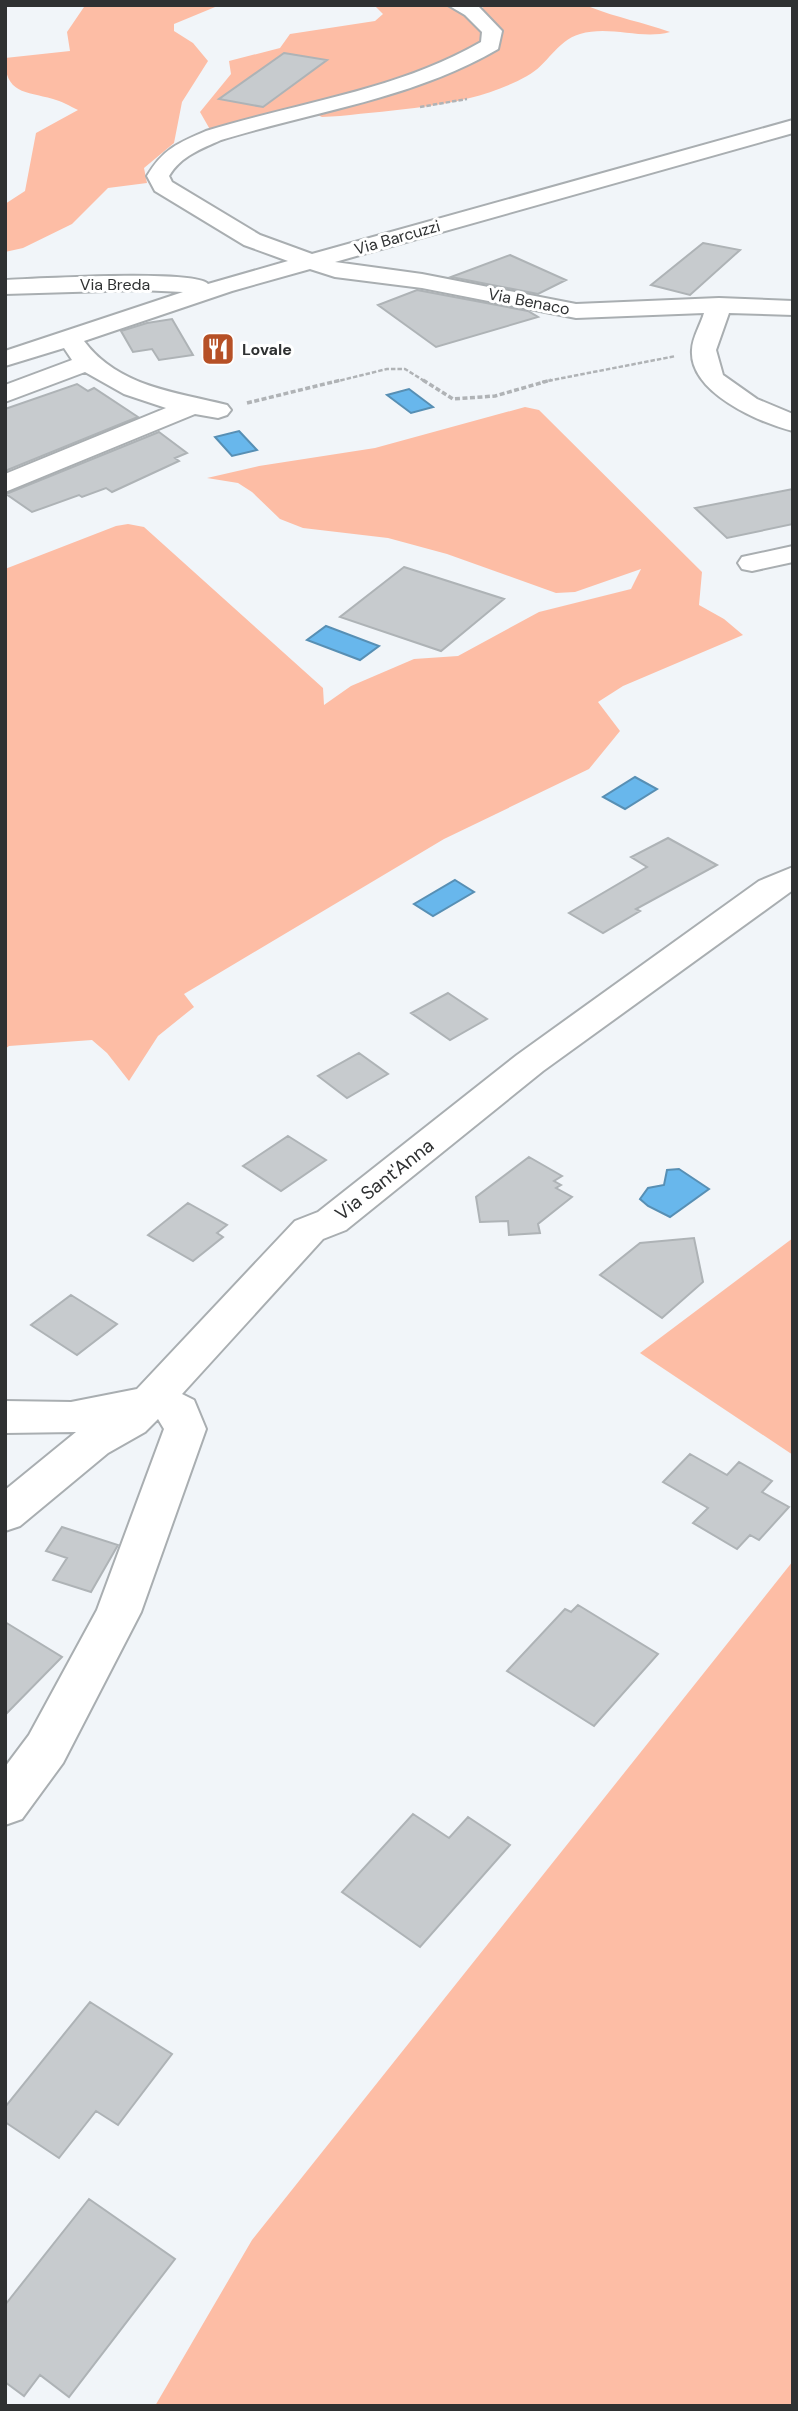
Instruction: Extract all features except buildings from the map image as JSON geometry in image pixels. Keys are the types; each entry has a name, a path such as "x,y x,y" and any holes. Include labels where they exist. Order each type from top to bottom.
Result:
{"street":[{"path":"357,248 252,240 163,186 158,176 159,168 181,150 219,134 355,100 458,65 491,45 492,31 471,11 457,5"},
{"name":"Via Barcuzzi","path":"5,359 224,286 792,127"},
{"path":"252,240 258,250 284,270"},
{"path":"224,286 235,275 252,240"},
{"name":"Via Benaco","path":"252,240 272,245 334,270 422,281 576,311 719,305 793,308"},
{"path":"137,314 141,283"},
{"name":"Via Breda","path":"5,287 141,283 224,286"},
{"path":"719,305 704,350 711,378 748,404 793,423"},
{"path":"68,337 89,362 114,379 188,408 219,410"},
{"path":"5,394 89,362"},
{"path":"5,484 188,408"},
{"path":"752,563 793,554"},
{"name":"Via Sant'Anna","path":"5,1514 93,1442 130,1421 309,1230 332,1221 530,1063 771,888 793,877"},
{"path":"5,1417 71,1418 154,1398 179,1411 185,1429 119,1612 46,1749 5,1805"}],"path":[{"path":"219,410 387,369 405,369 453,399 495,396 541,382 704,350"}],"shaded area":[{"path":"220,5 174,24 174,31 193,43 208,61 182,102 174,143 144,168 147,183 108,188 72,224 23,248 5,252 5,204 25,191 36,133 78,110 56,100 18,89 9,78 5,58 70,51 67,32 84,7"},
{"path":"374,5 449,5 469,14 484,31 481,46 449,65 212,133 200,112 231,74 229,61 280,48 290,34 375,21 383,14"},
{"path":"486,5 594,5 590,7 670,32 648,34 603,31 580,34 558,47 541,66 527,76 506,86 459,100 340,116 322,117 311,112 496,44 477,12"},
{"path":"525,407 539,410 702,572 699,605 724,619 743,635 623,686 598,702 620,731 589,769 444,839 184,994 194,1007 158,1036 129,1081 107,1053 92,1040 9,1046 5,1049 5,569 116,526 128,524 144,527 323,688 324,705 351,686 414,659 458,656 539,612 631,589 641,569 575,592 556,593 447,554 388,538 303,528 280,519 252,492 238,483 207,478 259,466 375,448"},
{"path":"793,1238 793,1455 640,1353"},
{"path":"793,1561 793,2406 155,2406 252,2240"}],"water":[{"path":"409,389 433,407 411,413 387,395"},
{"path":"239,431 257,450 232,456 215,437"},
{"path":"326,626 379,646 360,660 307,640"},
{"path":"635,777 657,789 625,809 603,797"},
{"path":"455,880 474,892 433,916 414,904"},
{"path":"679,1169 709,1189 670,1217 640,1199 648,1188 664,1185 667,1170"}],"place":[{"name":"Lovale","path":"218,349"}]}
